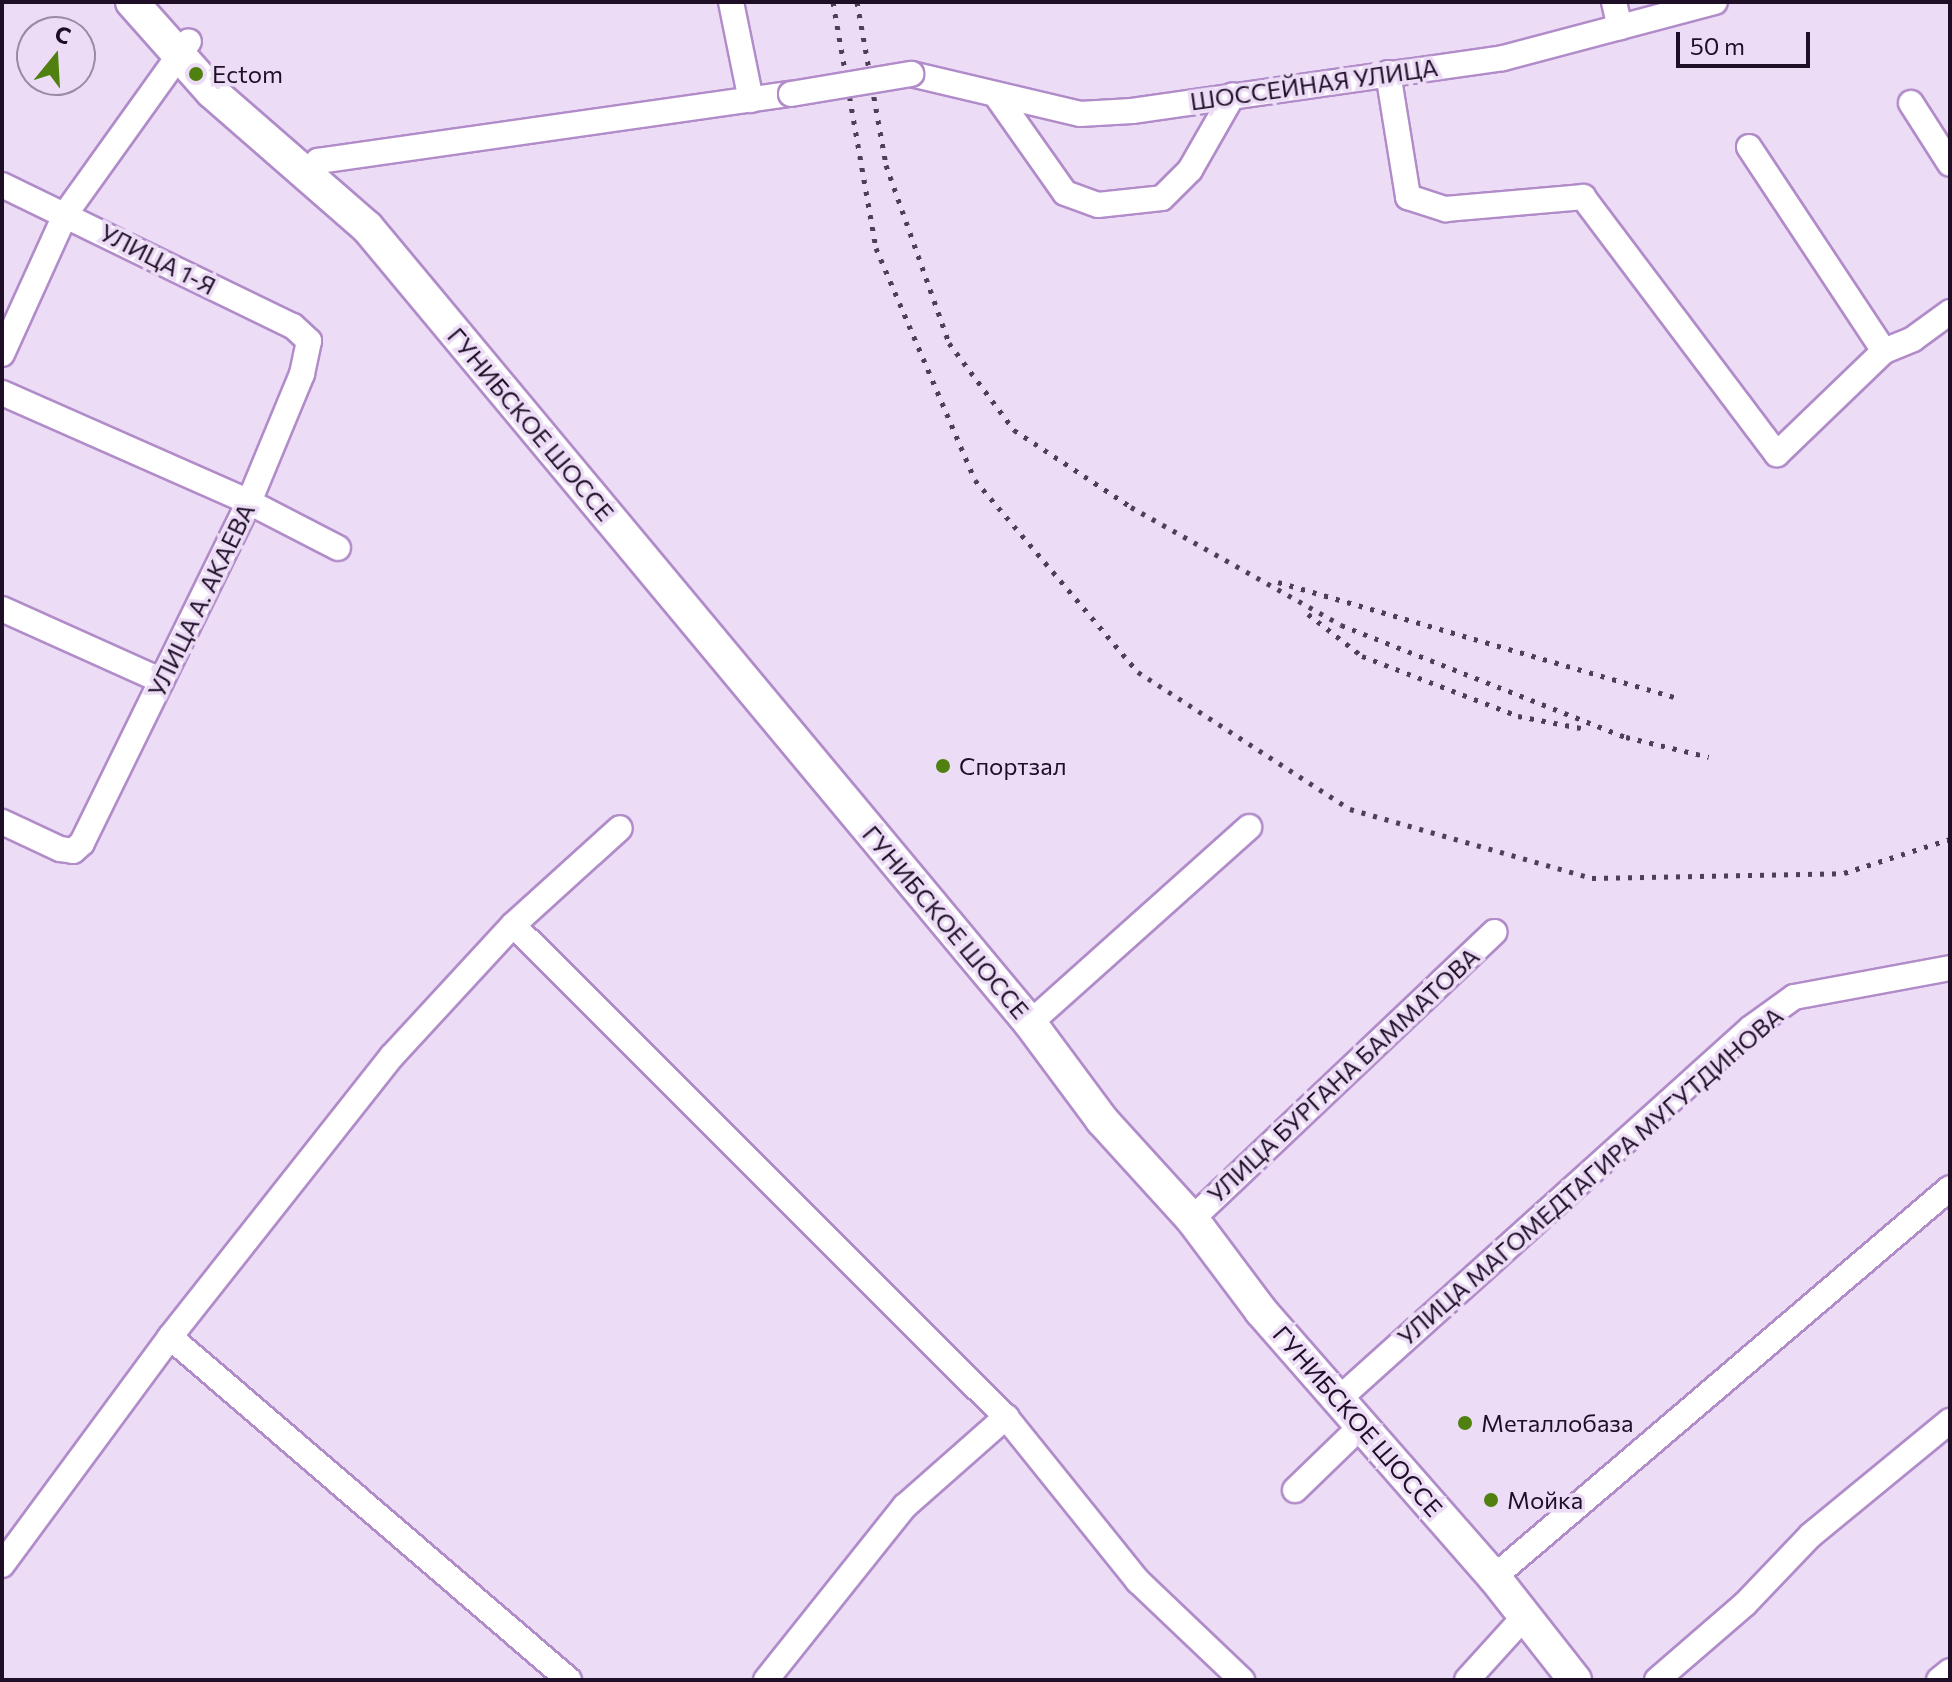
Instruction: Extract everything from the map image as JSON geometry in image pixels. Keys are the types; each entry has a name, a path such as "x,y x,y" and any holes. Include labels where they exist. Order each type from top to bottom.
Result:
{"main road":[{"path":"132,2 183,48"},
{"path":"160,2 183,48"},
{"name":"ГУНИБСКОЕ ШОССЕ","path":"183,48 311,168 367,227 1030,1023 1102,1120 1192,1219 1261,1311 1494,1577 1575,1680"}],"street":[{"path":"311,168 751,100 731,2"},
{"path":"1614,2 1620,27"},
{"name":"ШОССЕЙНАЯ УЛИЦА","path":"751,100 911,74 998,98 1080,114 1503,58 1715,2"},
{"path":"2,354 66,213 183,48"},
{"path":"1388,73 1408,197 1446,209 1583,197 1777,454 1884,351 1913,339 1950,312"},
{"path":"998,98 1065,193 1098,205 1162,198 1190,170 1233,95"},
{"path":"1911,103 1950,164"},
{"path":"1749,147 1884,351"},
{"name":"УЛИЦА 1-Я","path":"2,185 66,213 293,326 309,341"},
{"name":"УЛИЦА А. АКАЕВА","path":"2,822 73,851 162,681 249,502 302,374 309,341"},
{"path":"2,393 249,502 338,548"},
{"path":"2,609 162,681"},
{"path":"1030,1023 1249,827"},
{"path":"2,1565 170,1337 392,1056 513,925 620,828"},
{"path":"513,925 1006,1417 1138,1581 1242,1680"},
{"name":"УЛИЦА БУРГАНА БАММАТОВА","path":"1192,1219 1494,932"},
{"name":"УЛИЦА МАГОМЕДТАГИРА МУГУТДИНОВА","path":"1340,1398 1751,1028 1794,997 1950,968"},
{"path":"1494,1577 1950,1188"},
{"path":"170,1337 569,1680"},
{"path":"766,1680 905,1506 1006,1417"},
{"path":"1657,1680 1745,1604 1811,1535 1950,1421"},
{"path":"1295,1490 1363,1424"},
{"path":"1467,1680 1525,1616"},
{"path":"1939,1680 1950,1671"}],"railway":[{"path":"833,2 876,248 975,480 1138,672 1350,809 1592,878 1844,873 1950,839"},
{"path":"857,2 886,165 949,343 1014,430 1131,507 1341,625 1626,737 1709,757"},
{"path":"1278,582 1675,697"},
{"path":"1308,614 1362,656 1518,716 1581,728"}],"place":[{"name":"Ectom","path":"196,74"},
{"name":"Спортзал","path":"943,766"},
{"name":"Металлобаза","path":"1465,1423"},
{"name":"Мойка","path":"1491,1500"}]}
